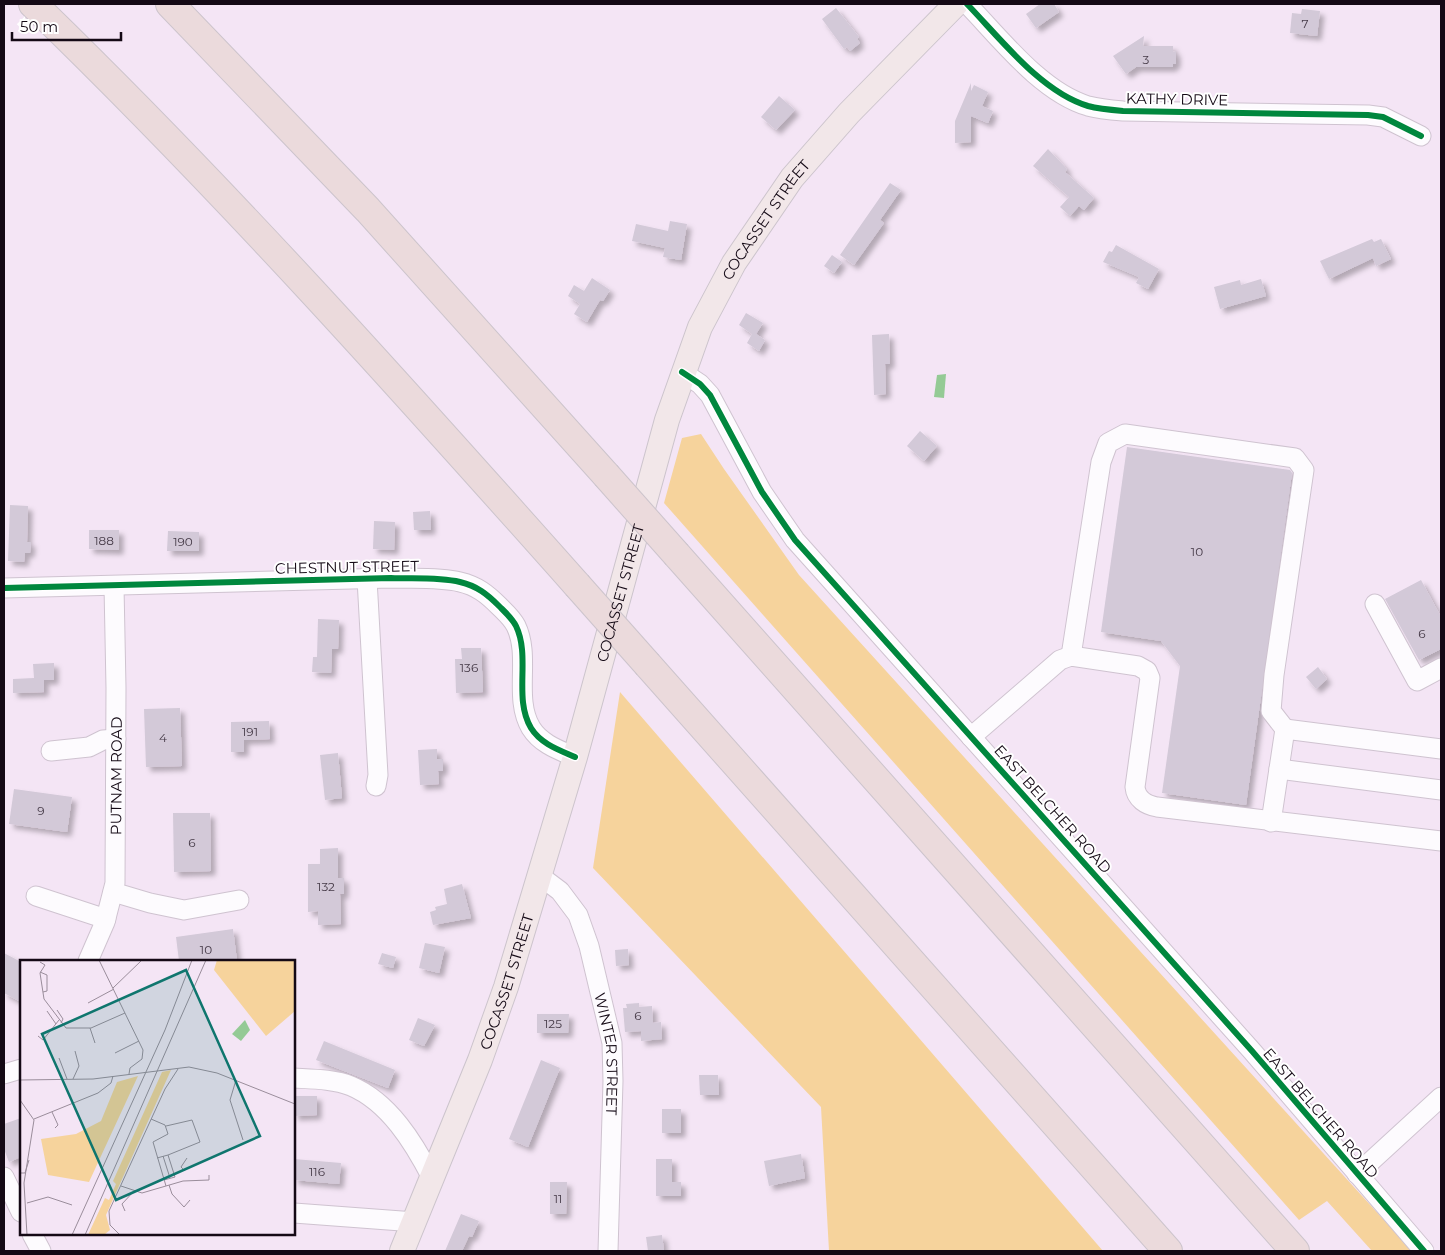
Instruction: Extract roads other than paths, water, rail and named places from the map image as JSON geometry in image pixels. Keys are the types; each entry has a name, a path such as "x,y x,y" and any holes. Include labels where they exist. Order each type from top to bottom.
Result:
{"highway":[{"path":"33,4 149,118 300,276 1168,1251"},
{"path":"170,4 368,210 606,475 1295,1251"}],"main road":[{"name":"COCASSET STREET","path":"402,1251 492,1027 540,876 575,757 667,420 682,372 700,327 721,285 748,241 792,178 849,112 956,4"}],"street":[{"name":"KATHY DRIVE","path":"967,4 1037,76 1068,97 1087,105 1123,111 1368,114 1383,117 1421,136"},
{"name":"EAST BELCHER ROAD","path":"682,372 702,385 710,395 762,492 795,540 1252,1051 1424,1251"},
{"path":"1071,656 1101,462 1108,443 1125,434 1295,458 1304,470 1274,675 1271,711 1285,729 1441,749"},
{"path":"367,578 378,775 376,786"},
{"name":"CHESTNUT STREET","path":"4,588 367,578 446,579 477,587 508,614 516,626 520,640 524,706 532,728 553,748 575,757"},
{"name":"PUTNAM ROAD","path":"88,960 106,919 114,883 116,739 114,586"},
{"path":"1375,604 1417,681 1441,669"},
{"path":"971,737 1054,664 1071,656 1138,666 1145,669 1149,675 1150,686 1135,787 1136,794 1144,802 1157,807 1271,822 1441,841"},
{"path":"1271,822 1285,729"},
{"path":"51,751 89,747 97,742 116,739"},
{"path":"1279,769 1441,790"},
{"name":"WINTER STREET","path":"540,876 560,891 578,915 589,946 612,1043 614,1081 608,1251"},
{"path":"112,892 184,910 239,900"},
{"path":"36,896 106,919"},
{"path":"4,1074 20,1069"},
{"path":"295,1078 337,1082 351,1086 366,1095 395,1119 432,1178"},
{"path":"1358,1174 1441,1098"},
{"path":"4,1178 20,1210"},
{"path":"295,1213 415,1222"},
{"path":"33,1235 41,1251"}]}
